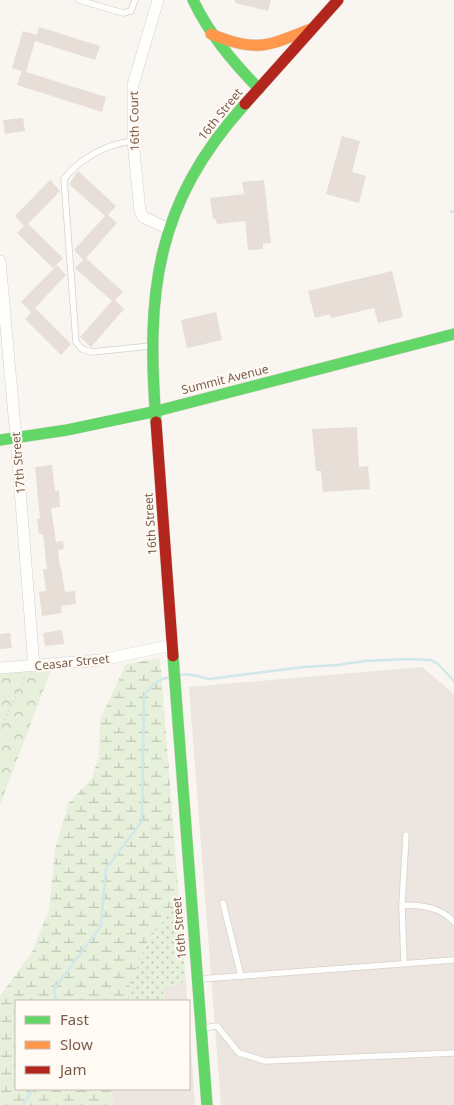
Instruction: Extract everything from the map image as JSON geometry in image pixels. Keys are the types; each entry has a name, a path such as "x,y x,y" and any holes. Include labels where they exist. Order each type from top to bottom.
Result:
{"main road":[{"path":"193,0 201,18 224,52 258,89"},
{"name":"16th Street","path":"207,1105 151,346 154,300 159,266 168,229 189,182 210,147 225,126 338,0"},
{"path":"211,34 250,47 280,41 315,27"},
{"name":"Summit Avenue","path":"0,440 67,430 156,411 454,334"}],"street":[{"name":"16th Court","path":"158,0 133,85 133,141 140,211 144,216 168,229"},
{"name":"17th Street","path":"0,261 2,312 16,438 34,666"},
{"name":"Ceasar Street","path":"0,668 101,660 172,645"}],"lane":[{"path":"79,0 123,13 131,11 135,0"},
{"path":"133,141 123,142 106,148 82,161 64,179 76,342 82,349 92,352 151,346"},
{"path":"404,963 402,904 406,835"},
{"path":"223,903 241,976"},
{"path":"402,904 439,910 454,922"},
{"path":"197,979 454,960"},
{"path":"201,1028 217,1026 239,1053 265,1062 454,1052"}],"path":[{"path":"0,729 23,682 24,674"}],"shaded area":[{"path":"422,667 454,694 454,1105 221,1105 189,687"},
{"path":"186,981 187,1000 165,1000 162,989"},
{"path":"190,1036 195,1105 113,1105 112,1090 190,1090"}],"green space":[{"path":"160,658 179,900 146,944 128,990 128,1000 15,1000 15,1090 112,1090 113,1105 0,1105 0,996 32,952 49,910 55,850 68,804 92,778 99,756 100,720 126,664"},
{"path":"51,670 0,805 0,674"},
{"path":"179,900 186,981 162,989 165,1000 128,1000 128,990 146,944"}],"building":[{"path":"235,0 271,0 268,11 235,3"},
{"path":"39,27 100,46 95,60 35,41 26,72 106,97 102,112 17,85 22,71 12,68 23,31 37,35"},
{"path":"23,118 25,131 5,134 3,120"},
{"path":"342,136 360,141 352,172 366,176 359,203 326,194"},
{"path":"78,171 116,206 108,215 117,223 86,258 123,292 115,300 124,309 91,347 80,337 112,301 75,268 83,260 74,250 105,216 69,184"},
{"path":"50,180 60,191 28,224 63,258 53,268 17,233 24,226 15,216"},
{"path":"264,180 271,243 263,244 263,249 248,250 245,221 217,224 216,219 213,219 210,198 244,194 242,182"},
{"path":"57,265 66,275 31,312 21,302"},
{"path":"392,271 403,317 378,323 374,308 331,318 330,314 315,318 308,291"},
{"path":"35,308 71,344 61,355 25,319"},
{"path":"216,312 222,340 187,348 181,320"},
{"path":"357,427 359,467 368,466 370,489 323,492 321,471 316,471 312,429"},
{"path":"52,465 55,491 59,491 60,507 51,508 56,542 63,541 64,549 58,550 60,567 65,592 75,591 76,604 61,606 62,613 42,616 39,592 46,591 43,569 47,569 43,534 39,534 37,519 40,518 35,467"},
{"path":"62,630 64,644 45,646 43,633"},
{"path":"10,633 12,648 0,649 0,634"}],"waterway":[{"path":"181,675 209,679 304,667 408,659 431,660 438,664 454,681"},
{"path":"56,1000 54,989 101,926 106,869 142,821 144,697 154,683 171,677"},
{"path":"23,1105 32,1090"}],"traffic: fast":[{"path":"193,0 206,24 222,47 259,89"},
{"path":"156,422 153,332 156,291 163,252 175,214 192,178 215,141 245,104"},
{"path":"0,440 67,430 157,411 454,334"},
{"path":"173,656 207,1105"}],"traffic: slow":[{"path":"211,34 240,44 262,45 283,40 311,29"}],"traffic: jam":[{"path":"245,104 338,0"},
{"path":"156,422 173,656"}]}
